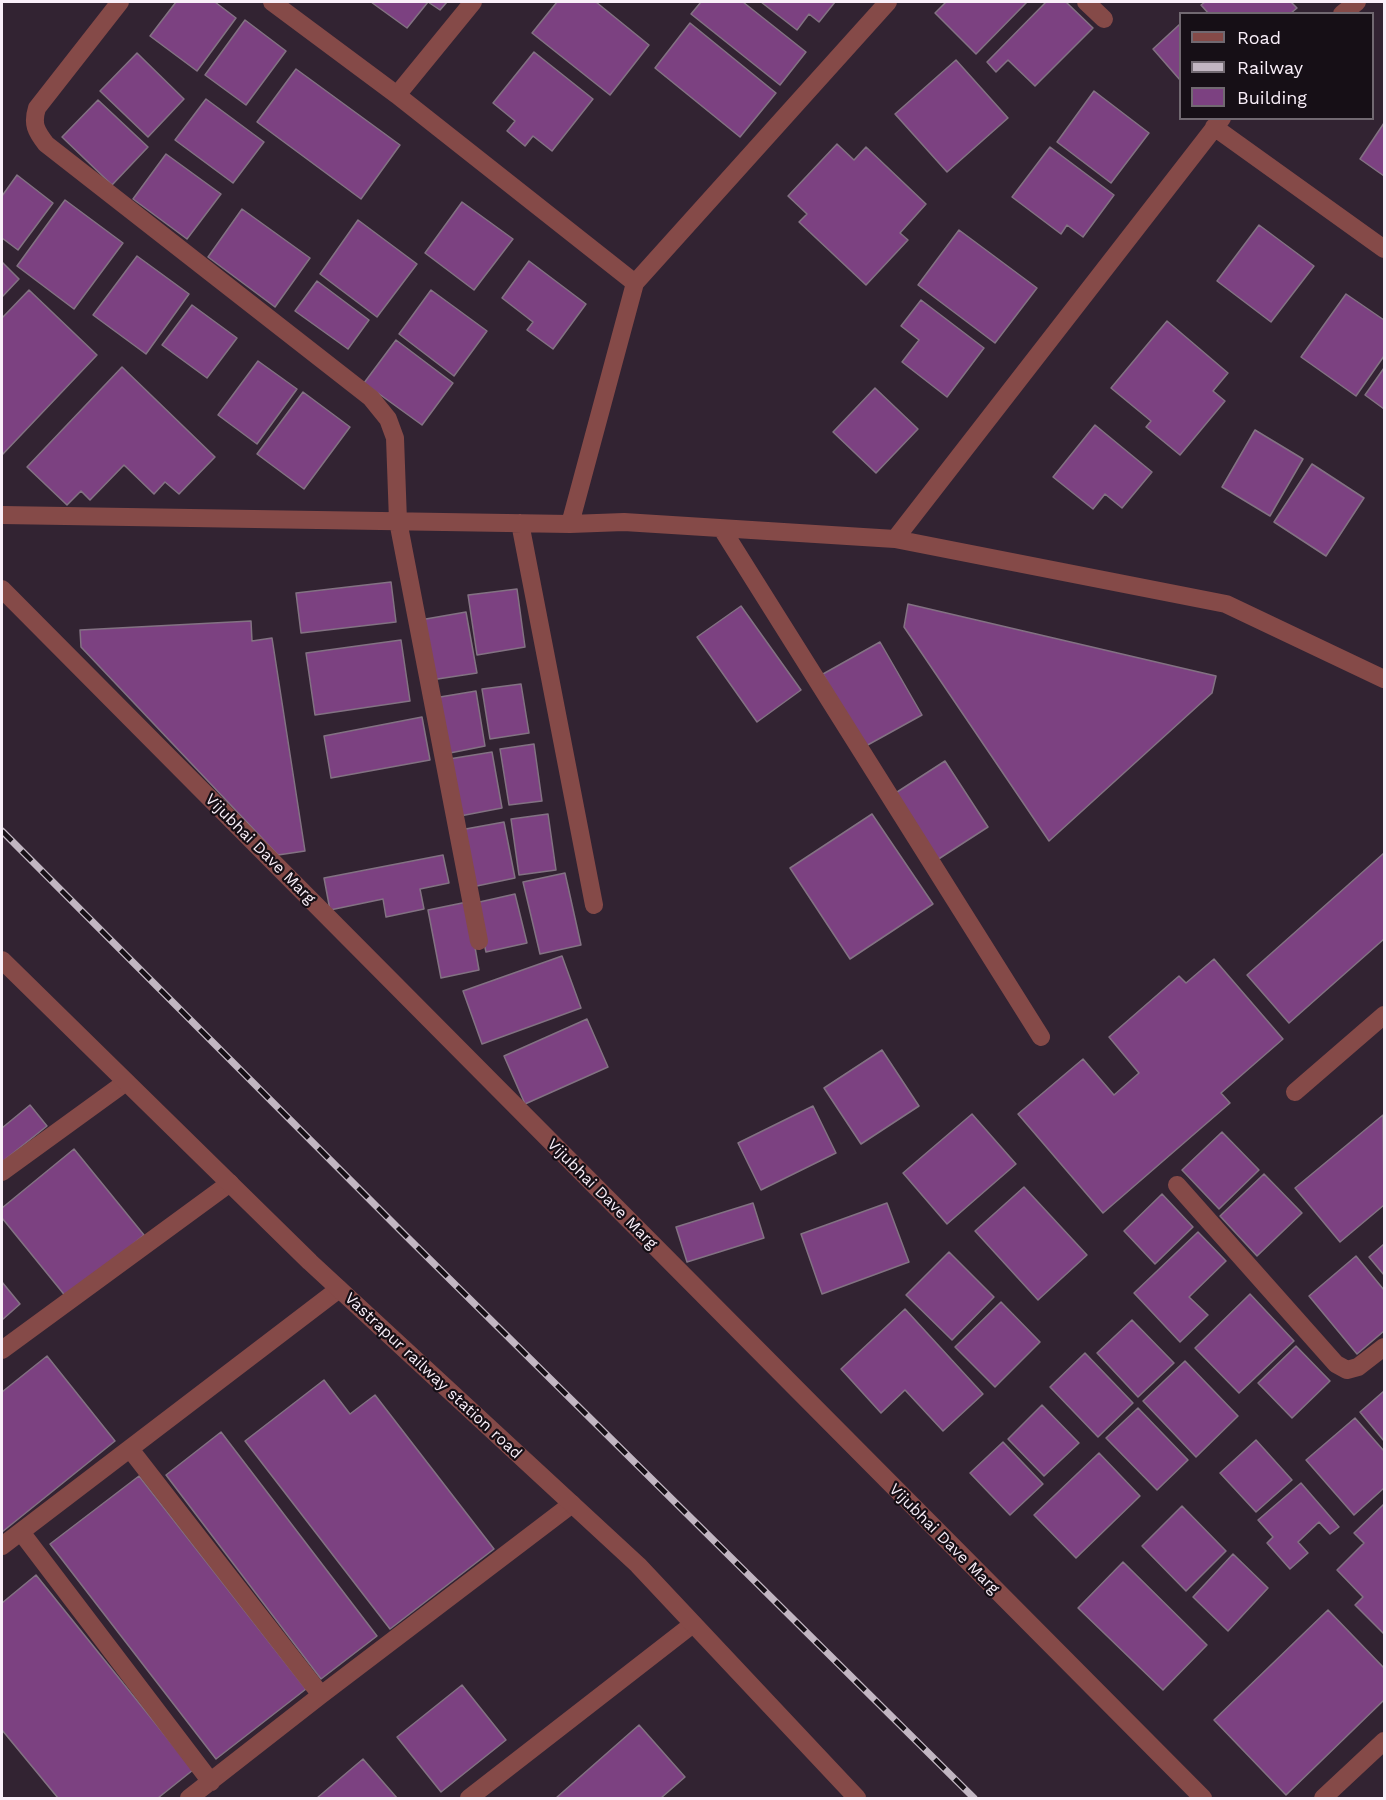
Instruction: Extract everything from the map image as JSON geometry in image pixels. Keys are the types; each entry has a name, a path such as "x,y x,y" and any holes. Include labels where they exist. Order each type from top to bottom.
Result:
{"street":[{"path":"120,2 37,108 33,122 46,144 371,398 388,419 395,438 398,521 479,941"},
{"path":"272,2 397,95 635,283"},
{"path":"397,95 473,2"},
{"path":"570,524 635,283 888,2"},
{"path":"1086,2 1104,19"},
{"path":"1344,12 1357,2"},
{"path":"895,539 1218,123 1384,249"},
{"path":"2,515 570,524 624,522 895,539 1226,604 1384,679"},
{"path":"520,523 594,905"},
{"path":"722,528 1041,1037"},
{"name":"Vijubhai Dave Marg","path":"2,589 1203,1798"},
{"name":"Vastrapur railway station road","path":"2,960 339,1289 638,1565 857,1798"},
{"path":"1295,1092 1384,1015"},
{"path":"2,1172 126,1082"},
{"path":"2,1350 230,1183"},
{"path":"1177,1185 1336,1364 1347,1370 1358,1367 1384,1347"},
{"path":"2,1546 339,1289"},
{"path":"130,1449 321,1695"},
{"path":"189,1798 572,1504"},
{"path":"21,1532 211,1782"},
{"path":"469,1798 693,1624"},
{"path":"1323,1798 1384,1741"}],"building":[{"path":"176,2 215,2 236,18 197,71 150,36"},
{"path":"371,2 428,2 407,28"},
{"path":"428,2 447,2 440,10"},
{"path":"557,2 596,2 649,45 610,95 532,33"},
{"path":"701,2 743,2 806,52 780,85 691,14"},
{"path":"761,2 835,2 819,22 809,14 797,30"},
{"path":"946,2 1027,2 976,54 935,13"},
{"path":"1046,2 1066,2 1093,28 1035,86 1008,60 996,72 987,62"},
{"path":"1205,2 1291,2 1297,8 1292,12 1207,12 1201,5"},
{"path":"245,20 286,51 246,105 205,75"},
{"path":"690,23 776,93 740,137 655,68"},
{"path":"1179,25 1179,79 1153,49"},
{"path":"534,52 593,99 552,151 533,136 525,146 507,131 515,121 493,103"},
{"path":"137,53 184,99 148,137 100,91"},
{"path":"956,60 1008,118 947,172 895,114"},
{"path":"296,69 400,145 361,199 257,122"},
{"path":"1094,91 1149,133 1111,183 1057,142"},
{"path":"206,99 264,142 233,183 175,140"},
{"path":"98,100 148,147 112,185 62,137"},
{"path":"1384,123 1384,176 1360,159"},
{"path":"837,144 854,160 866,147 926,204 900,233 908,240 866,285 799,222 807,214 788,196"},
{"path":"1050,147 1114,195 1083,237 1067,225 1061,234 1012,197"},
{"path":"166,154 221,194 187,239 133,199"},
{"path":"17,175 53,203 18,250 2,238 2,196"},
{"path":"65,200 123,243 74,309 17,266"},
{"path":"462,202 513,239 474,290 425,253"},
{"path":"242,209 310,258 275,307 208,257"},
{"path":"358,220 417,264 377,317 320,274"},
{"path":"1259,225 1314,266 1271,322 1217,281"},
{"path":"959,230 1037,288 995,343 918,285"},
{"path":"137,256 189,294 146,354 93,315"},
{"path":"529,261 586,304 553,349 527,330 533,322 502,298"},
{"path":"2,262 19,279 2,297"},
{"path":"317,281 369,320 348,349 295,311"},
{"path":"29,290 97,355 2,455 2,318"},
{"path":"431,290 487,331 454,376 399,334"},
{"path":"1346,294 1384,320 1384,356 1356,396 1301,357"},
{"path":"921,300 984,348 947,397 902,362 919,340 901,326"},
{"path":"192,305 237,338 207,378 162,345"},
{"path":"1167,321 1228,373 1213,391 1225,401 1180,455 1146,427 1151,421 1111,388"},
{"path":"396,340 453,383 422,425 364,383"},
{"path":"258,361 297,389 257,444 218,415"},
{"path":"122,367 215,457 179,494 165,482 154,494 124,465 90,500 81,491 67,505 27,467"},
{"path":"1384,368 1384,409 1365,395"},
{"path":"875,388 918,429 876,473 833,432"},
{"path":"303,392 350,427 304,489 257,454"},
{"path":"1095,425 1152,472 1122,508 1105,494 1093,509 1053,477"},
{"path":"1255,430 1303,459 1270,516 1222,487"},
{"path":"1312,464 1364,498 1326,556 1274,522"},
{"path":"391,582 396,622 301,633 296,593"},
{"path":"517,589 525,647 477,655 468,595"},
{"path":"908,604 1216,676 1212,693 1049,841 904,627"},
{"path":"741,606 801,690 757,722 697,637"},
{"path":"466,612 477,673 431,680 420,620"},
{"path":"251,621 252,641 272,638 305,851 278,855 81,647 80,630"},
{"path":"401,640 410,701 315,715 306,653"},
{"path":"880,642 922,715 864,747 823,674"},
{"path":"521,684 529,733 490,739 482,689"},
{"path":"476,691 485,746 445,754 434,698"},
{"path":"422,717 430,760 331,778 324,736"},
{"path":"534,744 542,801 509,805 500,749"},
{"path":"492,752 502,808 460,816 449,759"},
{"path":"945,761 988,827 937,860 894,794"},
{"path":"548,814 556,870 519,875 511,819"},
{"path":"872,814 933,904 850,959 790,868"},
{"path":"504,822 515,878 472,887 460,830"},
{"path":"1384,853 1384,939 1289,1023 1247,975"},
{"path":"443,855 449,883 420,889 424,909 386,917 383,899 330,910 324,878"},
{"path":"565,873 581,945 540,954 523,882"},
{"path":"515,894 527,943 486,952 475,903"},
{"path":"467,902 479,970 441,978 428,910"},
{"path":"562,956 581,1008 482,1044 463,991"},
{"path":"1214,959 1283,1039 1221,1093 1230,1103 1103,1213 1018,1114 1083,1059 1114,1095 1139,1073 1109,1037 1179,976 1186,983"},
{"path":"587,1019 608,1067 525,1104 504,1056"},
{"path":"882,1050 919,1106 861,1144 824,1088"},
{"path":"30,1105 47,1126 2,1162 2,1128"},
{"path":"813,1106 836,1153 761,1190 738,1143"},
{"path":"972,1114 1016,1164 947,1224 903,1173"},
{"path":"1383,1115 1384,1205 1340,1242 1295,1188"},
{"path":"1222,1132 1259,1170 1219,1209 1182,1170"},
{"path":"74,1149 144,1235 67,1298 2,1218 2,1208"},
{"path":"1264,1174 1302,1213 1257,1256 1220,1216"},
{"path":"1024,1187 1087,1255 1038,1300 975,1231"},
{"path":"1162,1194 1193,1227 1155,1264 1124,1231"},
{"path":"753,1203 764,1238 687,1262 676,1227"},
{"path":"887,1203 909,1262 822,1294 801,1234"},
{"path":"1198,1232 1226,1261 1189,1297 1208,1315 1180,1342 1134,1293"},
{"path":"1384,1244 1384,1275 1369,1257"},
{"path":"949,1252 994,1297 952,1340 906,1295"},
{"path":"1356,1256 1384,1290 1384,1331 1357,1354 1309,1296"},
{"path":"2,1282 20,1304 2,1320"},
{"path":"1250,1294 1294,1341 1239,1393 1195,1348"},
{"path":"1001,1302 1040,1342 995,1387 955,1347"},
{"path":"905,1309 983,1394 943,1431 905,1390 881,1413 841,1369"},
{"path":"1132,1320 1174,1363 1138,1397 1097,1353"},
{"path":"1296,1346 1330,1381 1292,1418 1258,1383"},
{"path":"1085,1353 1133,1403 1098,1437 1050,1387"},
{"path":"47,1356 115,1441 2,1532 2,1392"},
{"path":"1185,1361 1238,1416 1196,1457 1143,1401"},
{"path":"324,1380 350,1414 375,1395 494,1549 390,1629 245,1441"},
{"path":"1384,1391 1384,1441 1360,1412"},
{"path":"1042,1405 1079,1443 1044,1476 1008,1439"},
{"path":"1138,1408 1188,1460 1157,1490 1106,1438"},
{"path":"1355,1418 1384,1451 1384,1488 1354,1515 1306,1460"},
{"path":"221,1432 377,1636 321,1679 166,1475"},
{"path":"1256,1440 1292,1480 1256,1512 1220,1473"},
{"path":"1003,1442 1043,1484 1010,1515 970,1473"},
{"path":"1099,1453 1140,1496 1076,1558 1034,1515"},
{"path":"139,1476 306,1689 216,1759 50,1544"},
{"path":"1301,1483 1339,1527 1330,1534 1319,1522 1298,1542 1308,1553 1290,1569 1267,1543 1273,1537 1258,1520"},
{"path":"1384,1504 1384,1634 1355,1605 1363,1597 1337,1570 1364,1543 1354,1533"},
{"path":"1182,1506 1226,1551 1186,1591 1142,1546"},
{"path":"1233,1554 1268,1588 1228,1631 1193,1597"},
{"path":"1123,1562 1207,1645 1163,1690 1078,1608"},
{"path":"36,1575 193,1770 158,1798 58,1798 2,1730 2,1603"},
{"path":"1328,1610 1384,1668 1384,1700 1286,1795 1214,1720"},
{"path":"462,1685 506,1740 441,1792 397,1737"},
{"path":"639,1725 685,1777 661,1798 556,1798"},
{"path":"363,1759 397,1798 317,1798"}],"railway":[{"path":"2,831 406,1236 974,1798"}]}
